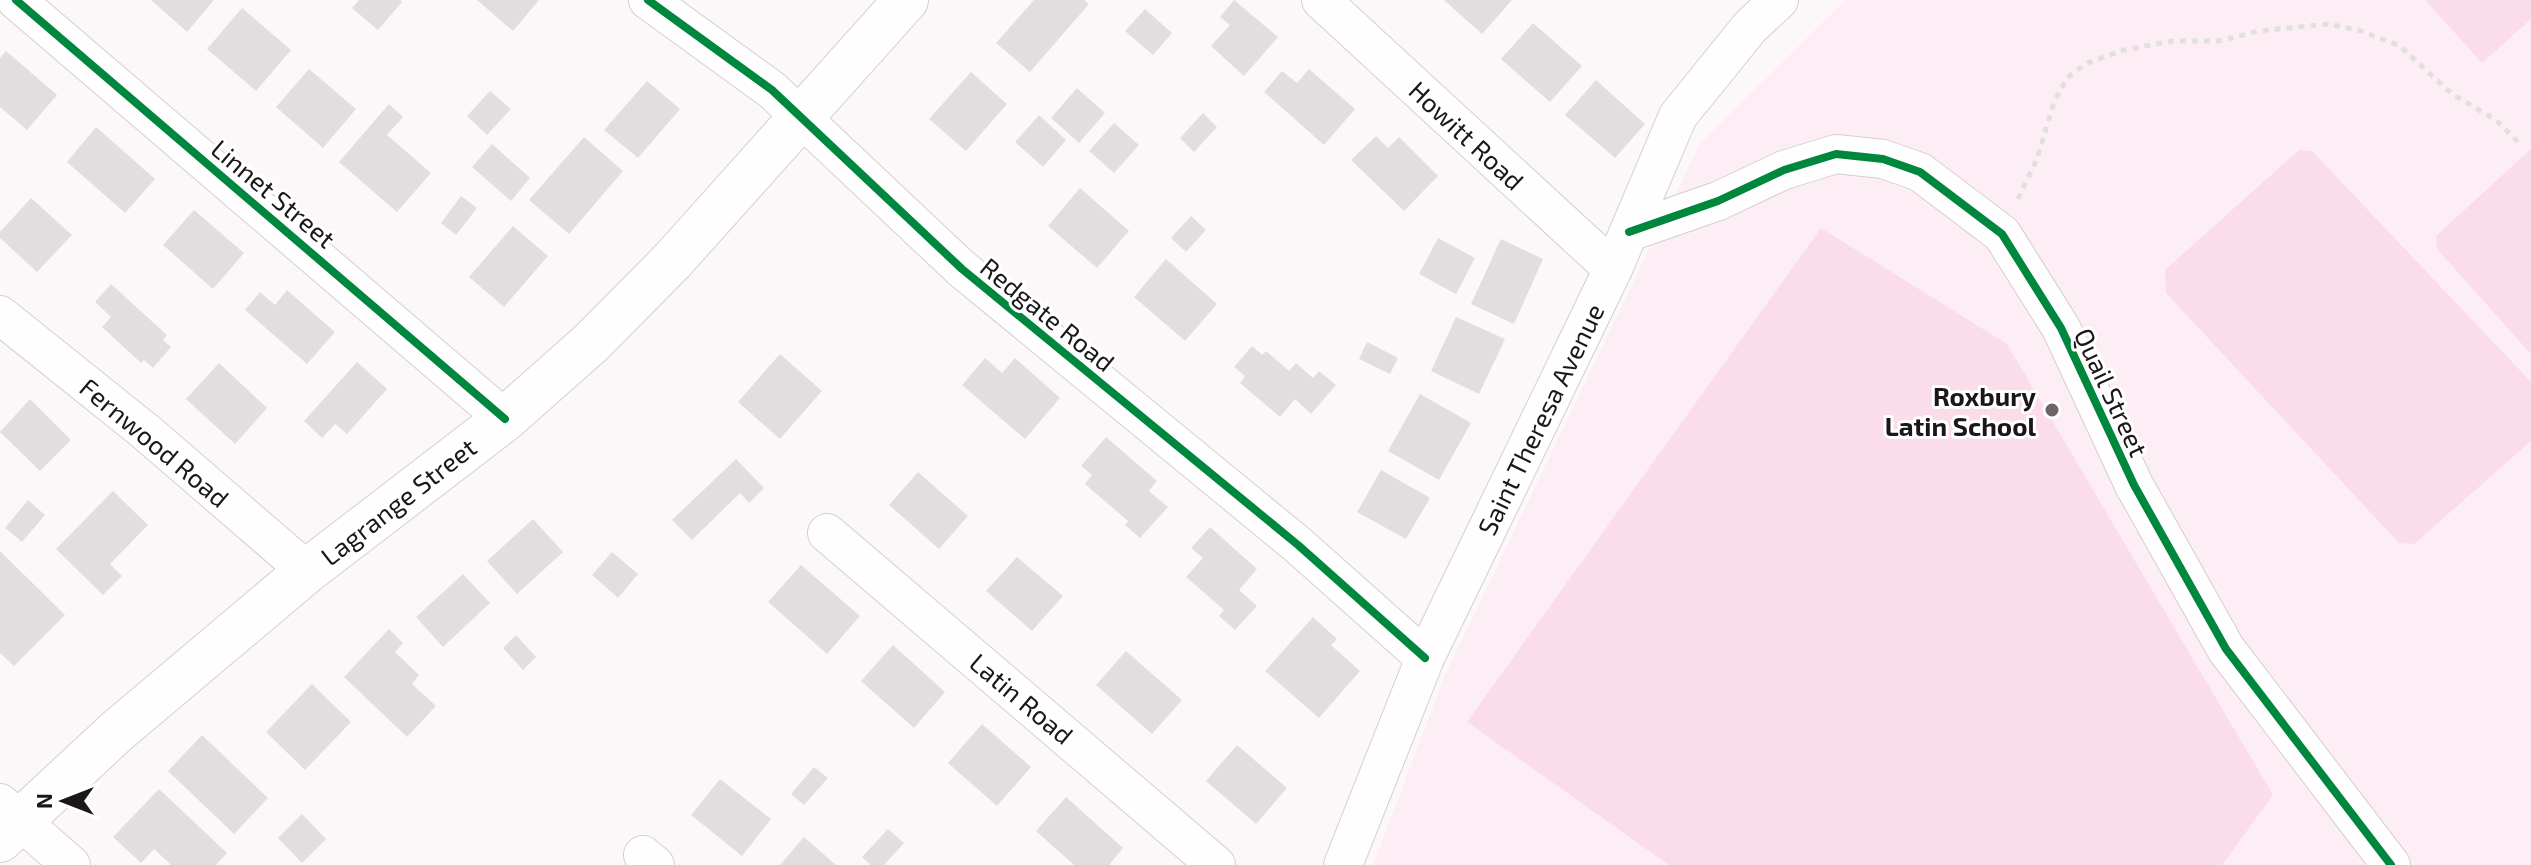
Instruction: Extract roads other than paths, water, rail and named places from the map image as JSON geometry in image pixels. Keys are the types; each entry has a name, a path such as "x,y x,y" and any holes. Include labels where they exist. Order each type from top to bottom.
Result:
{"main road":[{"name":"Lagrange Street","path":"7,822 307,571 505,419 592,342 673,260 906,0"}],"street":[{"name":"Linnet Street","path":"16,0 505,419"},
{"name":"Redgate Road","path":"648,0 772,90 962,269 1298,545 1425,658"},
{"name":"Howitt Road","path":"1321,0 1613,269"},
{"name":"Saint Theresa Avenue","path":"1343,865 1425,658 1613,269 1678,116 1750,27 1779,0"},
{"name":"Quail Street","path":"1629,232 1718,201 1784,170 1836,154 1883,159 1920,172 2002,234 2061,328 2134,485 2226,649 2391,865"},
{"name":"Fernwood Road","path":"0,315 146,432 307,571"},
{"name":"Latin Road","path":"827,533 1216,865"},
{"path":"7,822 71,865"}],"place":[{"name":"Roxbury Latin School","path":"2052,410"}]}
